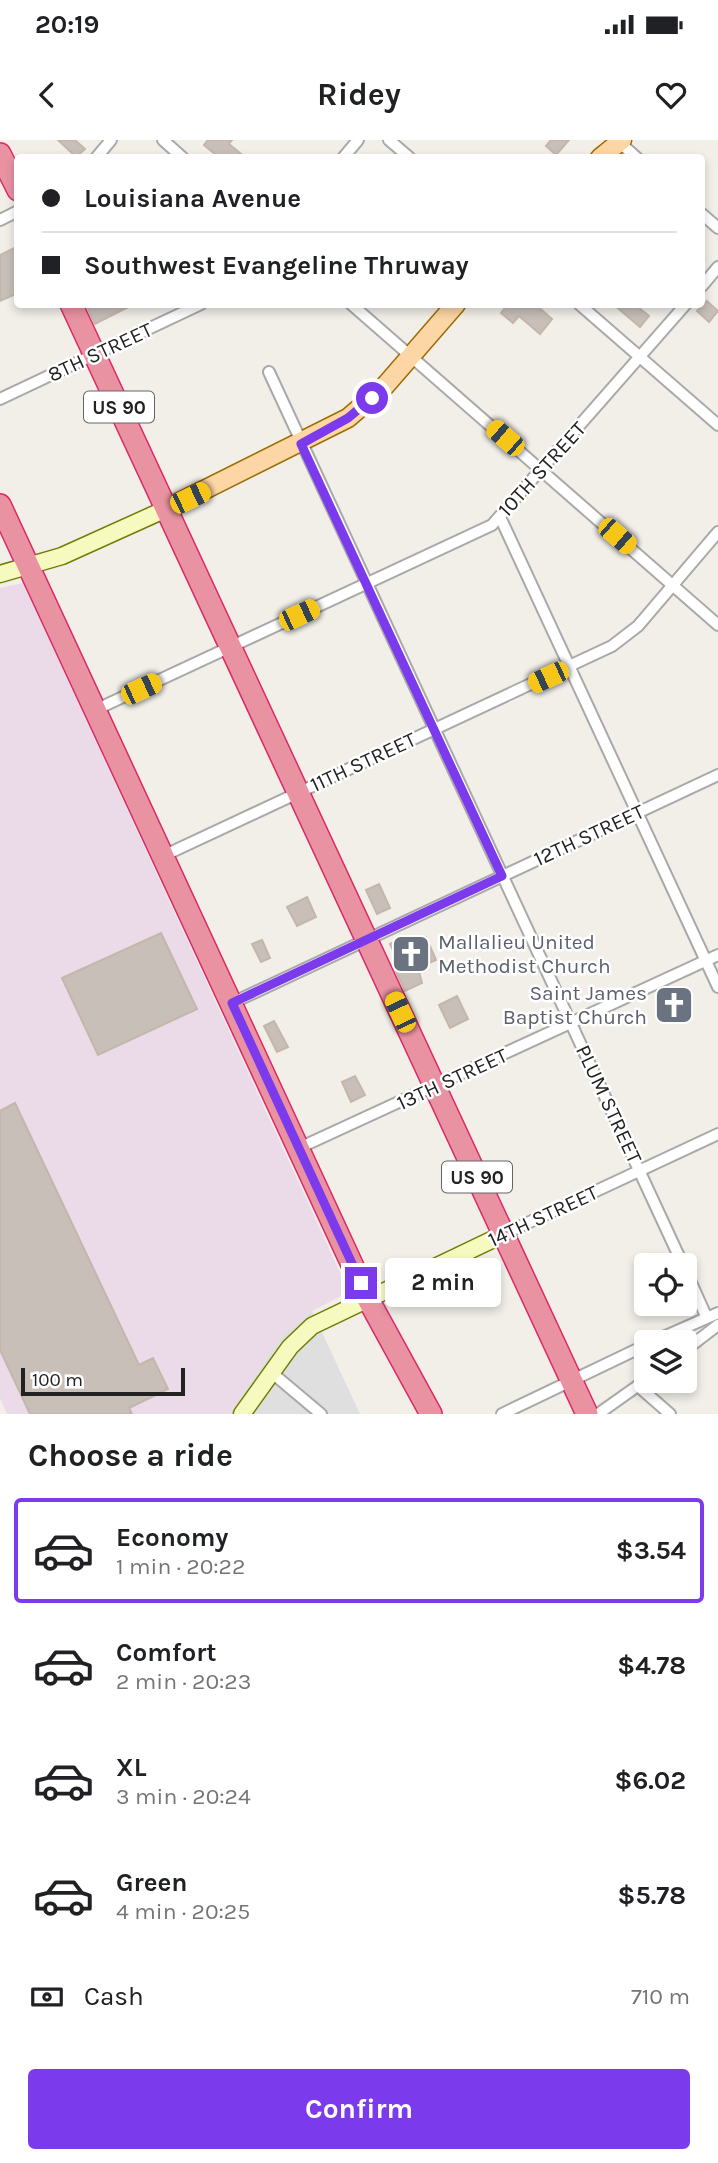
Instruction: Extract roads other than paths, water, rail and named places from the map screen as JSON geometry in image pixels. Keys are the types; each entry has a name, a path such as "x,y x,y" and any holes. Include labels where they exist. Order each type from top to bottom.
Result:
{"highway":[{"path":"0,154 14,182"},
{"name":"US 90","path":"73,308 587,1414"},
{"path":"0,505 368,1299 431,1414"}],"main road":[{"path":"605,154 620,141"},
{"path":"166,509 301,444 348,418 383,387 452,308"}],"street":[{"path":"99,154 111,140"},
{"path":"163,140 179,154"},
{"path":"346,154 358,140"},
{"path":"389,140 405,154"},
{"path":"620,141 633,154"},
{"path":"705,282 718,267"},
{"name":"8TH STREET","path":"0,399 193,308"},
{"path":"356,308 718,625"},
{"path":"584,308 718,425"},
{"name":"10TH STREET","path":"95,710 482,531 500,517 542,471 682,308"},
{"name":"PLUM STREET","path":"269,372 678,1253"},
{"path":"0,574 99,541 166,509"},
{"path":"500,517 718,987"},
{"name":"11TH STREET","path":"163,856 570,666 628,636 718,532"},
{"name":"12TH STREET","path":"232,1003 718,775"},
{"name":"13TH STREET","path":"299,1148 718,955"},
{"name":"14TH STREET","path":"242,1414 290,1347 312,1326 718,1133"},
{"name":"PLUM STREET","path":"697,1296 706,1316"},
{"path":"677,1330 718,1313"},
{"path":"697,1341 718,1325"},
{"path":"502,1414 634,1351"},
{"path":"271,1372 321,1414"},
{"path":"598,1414 634,1389"},
{"path":"651,1393 670,1414"}],"place":[{"name":"Mallalieu United Methodist Church","path":"411,954"},
{"name":"Saint James Baptist Church","path":"674,1005"}]}
